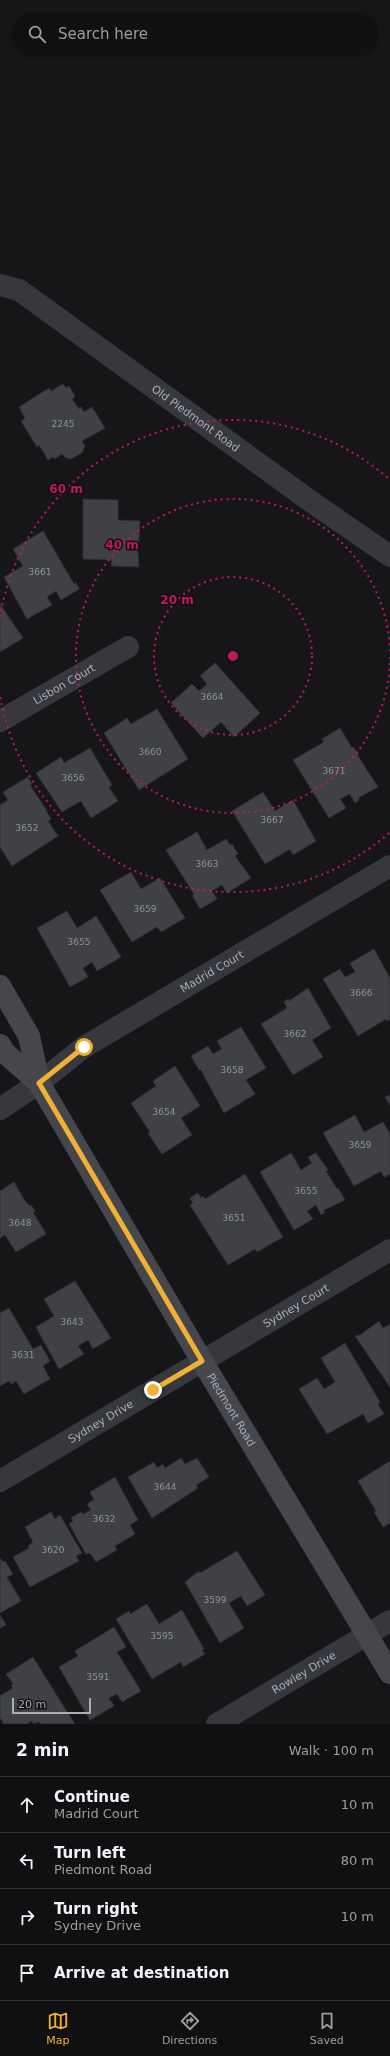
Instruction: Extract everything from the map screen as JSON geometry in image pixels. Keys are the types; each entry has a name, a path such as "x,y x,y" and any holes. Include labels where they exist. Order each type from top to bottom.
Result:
{"main road":[{"name":"Piedmont Road","path":"0,986 29,1036 39,1083"},
{"name":"Piedmont Road","path":"0,1045 5,1052 39,1083 202,1361 390,1673"}],"street":[{"name":"Old Piedmont Road","path":"0,285 18,290 313,503 390,556"},
{"name":"Lisbon Court","path":"0,721 128,647"},
{"name":"Madrid Court","path":"0,1109 39,1083 84,1047 390,866"},
{"name":"Sydney Court","path":"202,1361 390,1250"},
{"name":"Sydney Drive","path":"0,1481 202,1361"},
{"name":"Rowley Drive","path":"217,1724 390,1621"}],"building":[{"path":"63,384 66,388 69,386 75,396 72,399 79,409 81,407 84,412 92,407 105,428 82,441 85,446 82,453 71,459 66,458 62,454 55,459 53,457 48,460 39,445 37,447 21,421 25,418 19,407 49,388 51,391"},
{"path":"83,499 118,500 118,520 140,521 138,553 139,567 111,566 112,560 83,559"},
{"path":"43,531 74,584 76,583 79,589 61,600 56,591 47,597 52,605 27,619 4,577 23,566 13,549"},
{"path":"0,604 23,638 0,652"},
{"path":"215,663 260,713 234,737 221,722 203,738 171,703 192,684 199,691 207,684 200,676"},
{"path":"157,709 188,759 139,790 104,733 127,718 131,724"},
{"path":"340,728 352,748 353,747 358,753 358,756 378,787 358,798 359,800 355,803 350,794 340,799 346,808 329,818 293,760 324,742 322,739"},
{"path":"90,748 112,785 109,787 118,801 91,818 81,801 62,812 36,773 61,757 64,763"},
{"path":"28,777 32,784 30,785 51,819 48,821 58,836 12,866 0,847 0,805 8,800 3,792"},
{"path":"263,792 275,811 293,800 316,841 293,855 290,849 265,864 232,811"},
{"path":"197,832 207,850 226,839 230,845 232,844 238,854 235,856 251,878 227,893 222,885 212,891 217,899 200,909 192,895 194,894 166,850"},
{"path":"131,872 141,889 160,878 185,918 161,932 157,927 132,942 100,890"},
{"path":"67,911 77,928 96,916 121,957 97,971 92,962 83,968 88,977 70,987 37,928"},
{"path":"374,949 390,978 390,1019 387,1021 386,1019 358,1036 323,979 340,969 345,977 355,972 350,963"},
{"path":"308,988 331,1028 312,1040 323,1057 293,1075 261,1024 287,1008 284,1002 288,999 289,1001"},
{"path":"241,1027 266,1068 246,1080 255,1094 224,1113 201,1070 199,1070 191,1056 208,1046 213,1054 222,1049 217,1041"},
{"path":"175,1066 200,1106 181,1118 192,1135 162,1154 131,1103 156,1086 153,1081"},
{"path":"390,1095 390,1105 385,1097"},
{"path":"355,1115 364,1132 383,1122 390,1134 390,1174 384,1177 381,1171 354,1186 323,1133"},
{"path":"291,1153 301,1170 312,1163 308,1157 316,1153 328,1170 326,1171 345,1200 324,1210 325,1212 321,1215 316,1205 307,1211 313,1219 294,1230 260,1172"},
{"path":"245,1174 283,1237 257,1252 255,1249 228,1265 190,1205 193,1203 190,1198 198,1193 201,1198 203,1196 205,1199"},
{"path":"14,1182 25,1201 30,1206 31,1205 35,1211 33,1212 46,1234 16,1252 5,1235 0,1238 0,1191"},
{"path":"75,1281 111,1338 93,1349 88,1340 78,1346 84,1354 59,1369 36,1327 54,1316 44,1299"},
{"path":"9,1308 33,1349 41,1345 50,1361 43,1366 50,1379 24,1394 16,1381 11,1384 9,1381 0,1386 0,1313"},
{"path":"379,1321 383,1328 390,1324 390,1387 355,1336 360,1335"},
{"path":"345,1343 380,1402 378,1404 384,1414 368,1423 363,1414 327,1434 299,1389 317,1378 324,1389 335,1382 321,1358"},
{"path":"181,1458 185,1464 197,1458 209,1477 196,1485 198,1488 152,1518 128,1477 154,1462 157,1468 163,1464 165,1468"},
{"path":"390,1461 390,1523 383,1527 374,1512 376,1511 358,1481"},
{"path":"115,1477 138,1520 130,1525 135,1534 115,1546 117,1550 96,1562 90,1553 86,1554 69,1524 73,1521 71,1518 81,1512 83,1514 91,1510 87,1504 94,1500 90,1492"},
{"path":"51,1512 55,1519 60,1515 82,1553 76,1556 79,1561 30,1587 13,1557 29,1548 28,1546 33,1542 25,1527"},
{"path":"237,1551 265,1595 247,1606 241,1596 229,1603 244,1628 220,1643 185,1582 199,1571 200,1573"},
{"path":"0,1558 3,1562 5,1561 13,1574 7,1577 21,1601 0,1613"},
{"path":"147,1604 159,1624 182,1610 204,1649 202,1650 205,1654 183,1667 181,1662 152,1679 116,1619 129,1611 130,1614"},
{"path":"0,1615 6,1625 0,1628"},
{"path":"114,1627 126,1647 117,1652 141,1691 122,1702 117,1694 109,1698 114,1706 90,1720 59,1667 78,1656 75,1651"},
{"path":"33,1657 75,1724 41,1724 39,1722 33,1724 32,1721 27,1724 4,1724 0,1718 0,1696 13,1688 11,1686 13,1684 6,1674"}],"route":[{"path":"84,1047 39,1083 202,1361 153,1390"}]}
